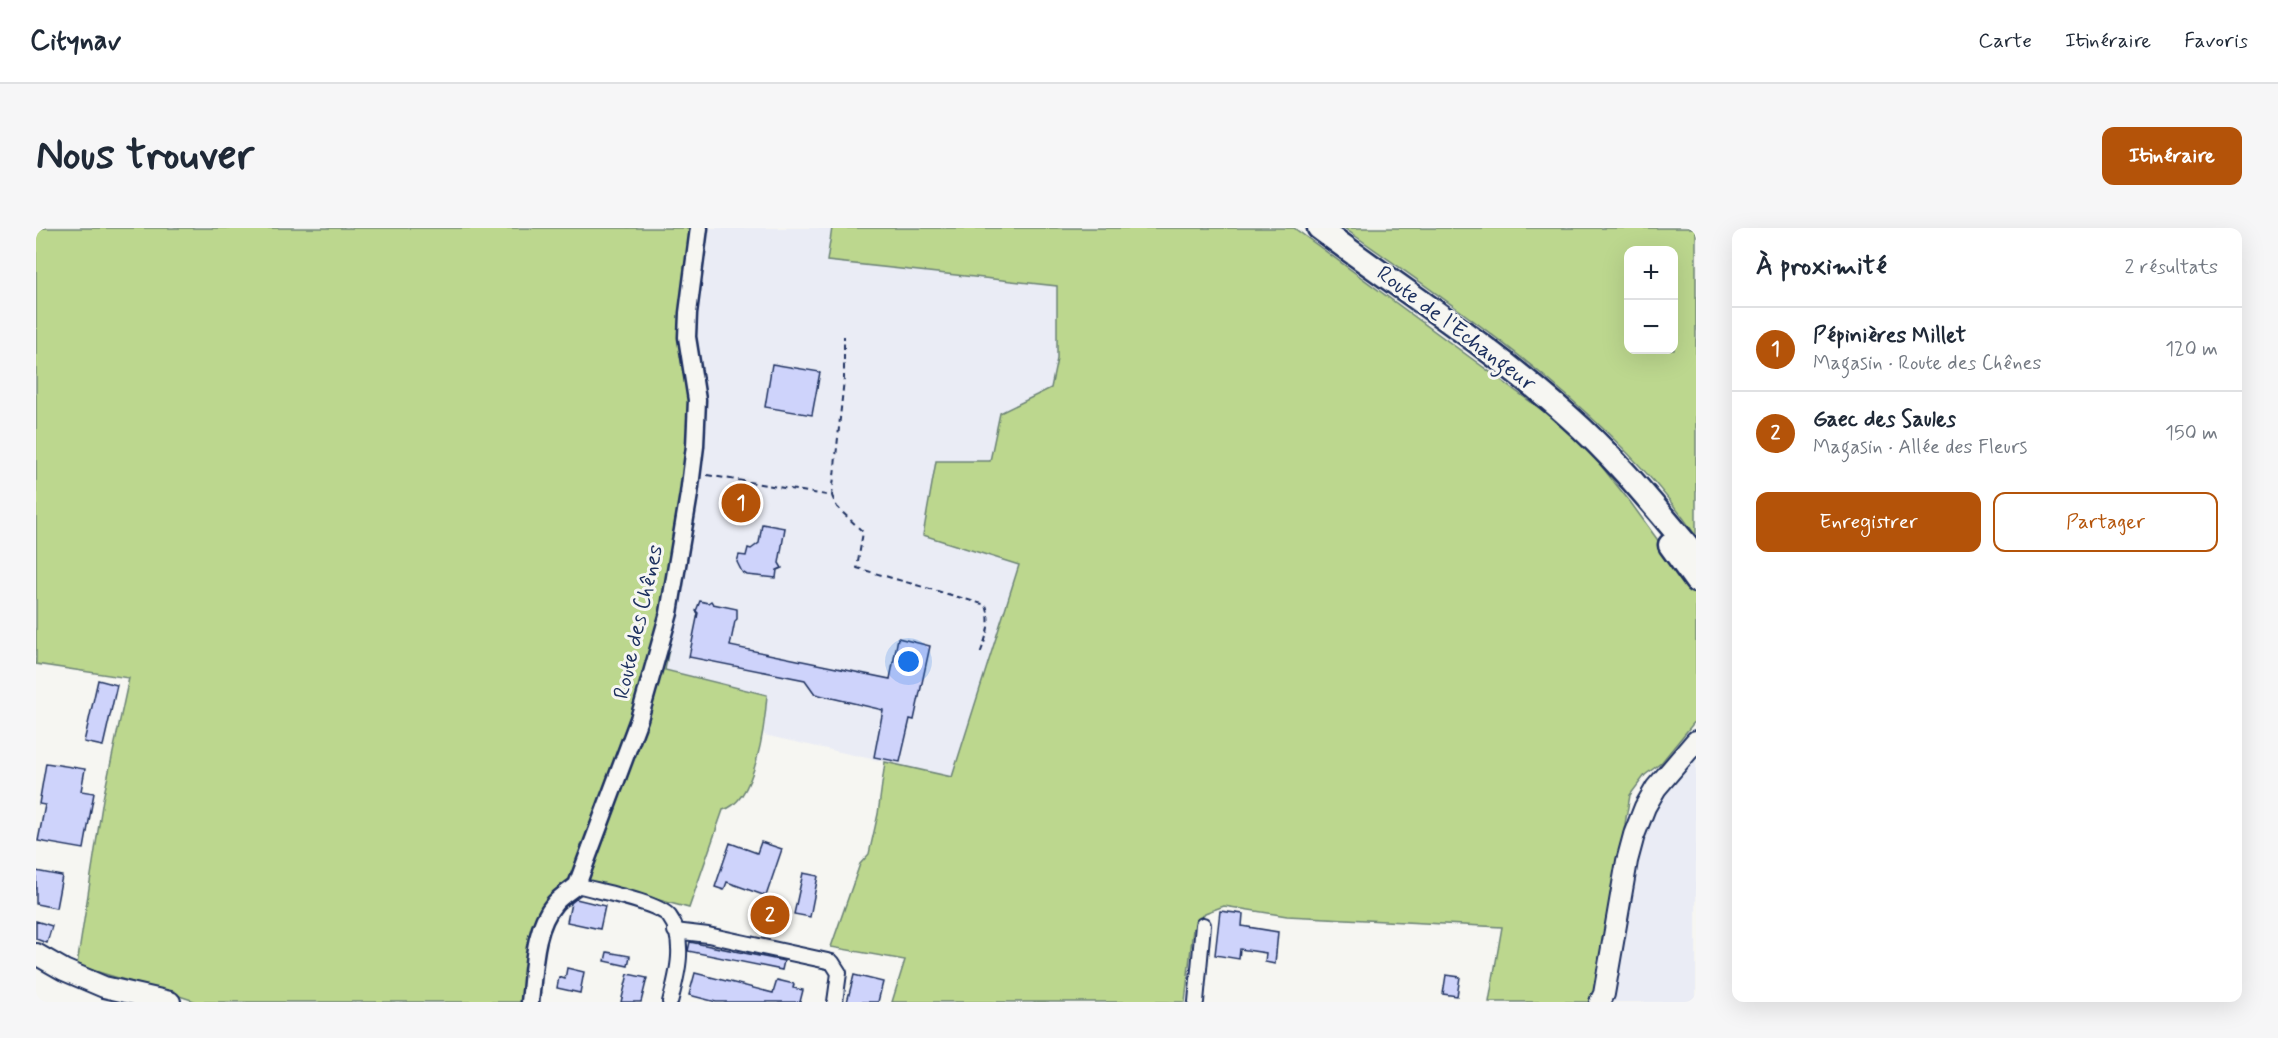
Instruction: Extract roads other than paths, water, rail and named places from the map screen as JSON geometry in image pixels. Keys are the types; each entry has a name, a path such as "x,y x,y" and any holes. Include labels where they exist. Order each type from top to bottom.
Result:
{"main road":[{"name":"Route de l'Echangeur","path":"1320,228 1515,372 1589,435 1639,487 1696,556"},
{"name":"Route de l'Echangeur","path":"1589,435 1634,492 1696,581"},
{"path":"1603,999 1627,861 1634,835 1645,807 1656,788 1696,741"},
{"path":"36,954 64,970 104,987 170,1002"}],"street":[{"name":"Route des Chênes","path":"530,1002 543,921 557,901 577,885 639,719 669,613 695,446 697,400 687,337 699,228"},
{"path":"577,885 653,906 669,917 675,931 679,964 670,1002"},
{"path":"1196,1002 1203,925"},
{"path":"675,931 708,935 832,962 839,974 835,1002"}],"place":[{"name":"Pépinières Millet","path":"741,503"},
{"name":"Gaec des Saules","path":"770,915"}]}
